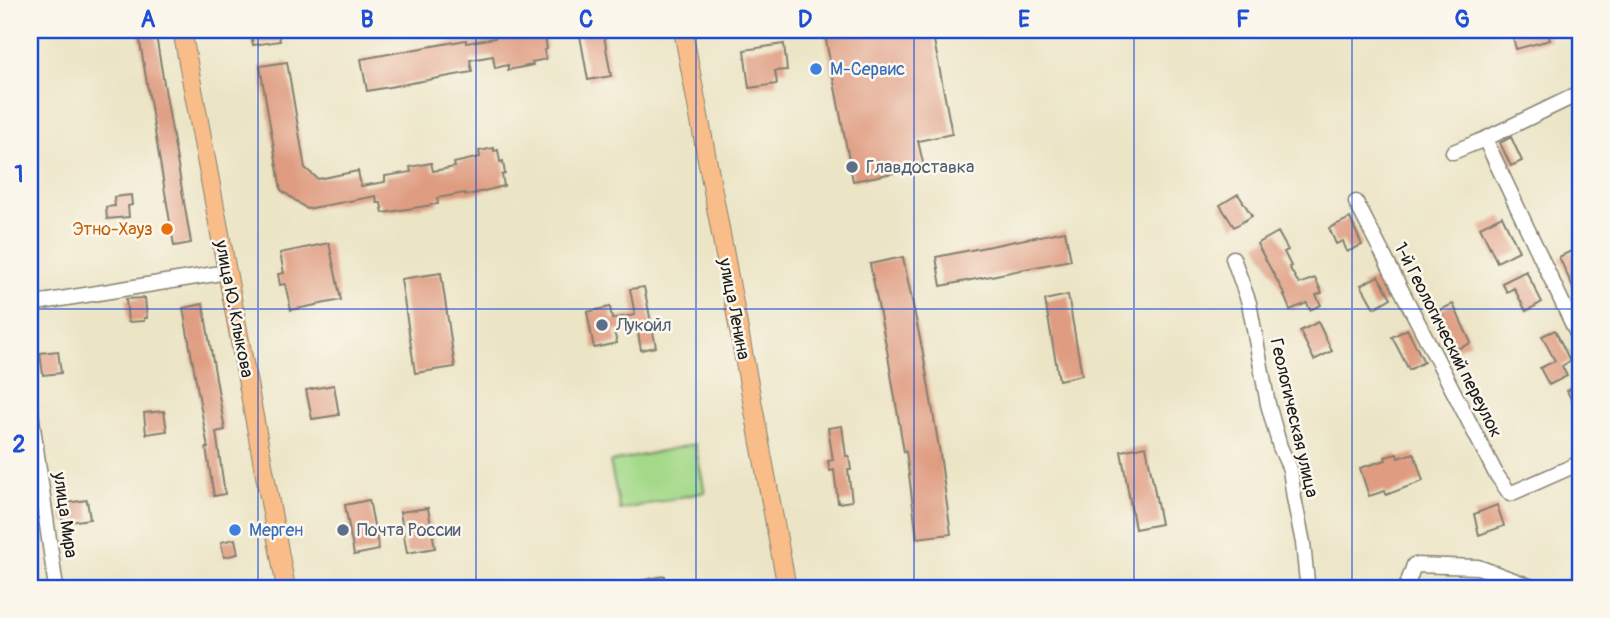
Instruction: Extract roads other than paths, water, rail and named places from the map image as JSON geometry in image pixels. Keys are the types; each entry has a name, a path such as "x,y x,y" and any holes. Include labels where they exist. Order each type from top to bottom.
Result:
{"main road":[{"name":"улица Ю. Клыкова","path":"182,30 286,588"},
{"name":"улица Ленина","path":"683,30 787,588"}],"street":[{"path":"1453,152 1580,93"},
{"path":"1485,139 1580,340"},
{"name":"1-й Геологический переулок","path":"1356,202 1496,474 1510,494 1580,463"},
{"name":"Геологическая улица","path":"1233,258 1249,303 1268,404 1280,447 1290,469 1309,588"},
{"path":"30,304 227,272"},
{"name":"улица Мира","path":"30,406 56,588"},
{"path":"1406,588 1414,565 1478,567 1535,588"}],"place":[{"name":"М-Сервис","path":"816,69"},
{"name":"Главдоставка","path":"852,167"},
{"name":"Этно-Хауз","path":"167,229"},
{"name":"Лукойл","path":"602,325"},
{"name":"Мерген","path":"235,530"},
{"name":"Почта России","path":"343,530"}]}
